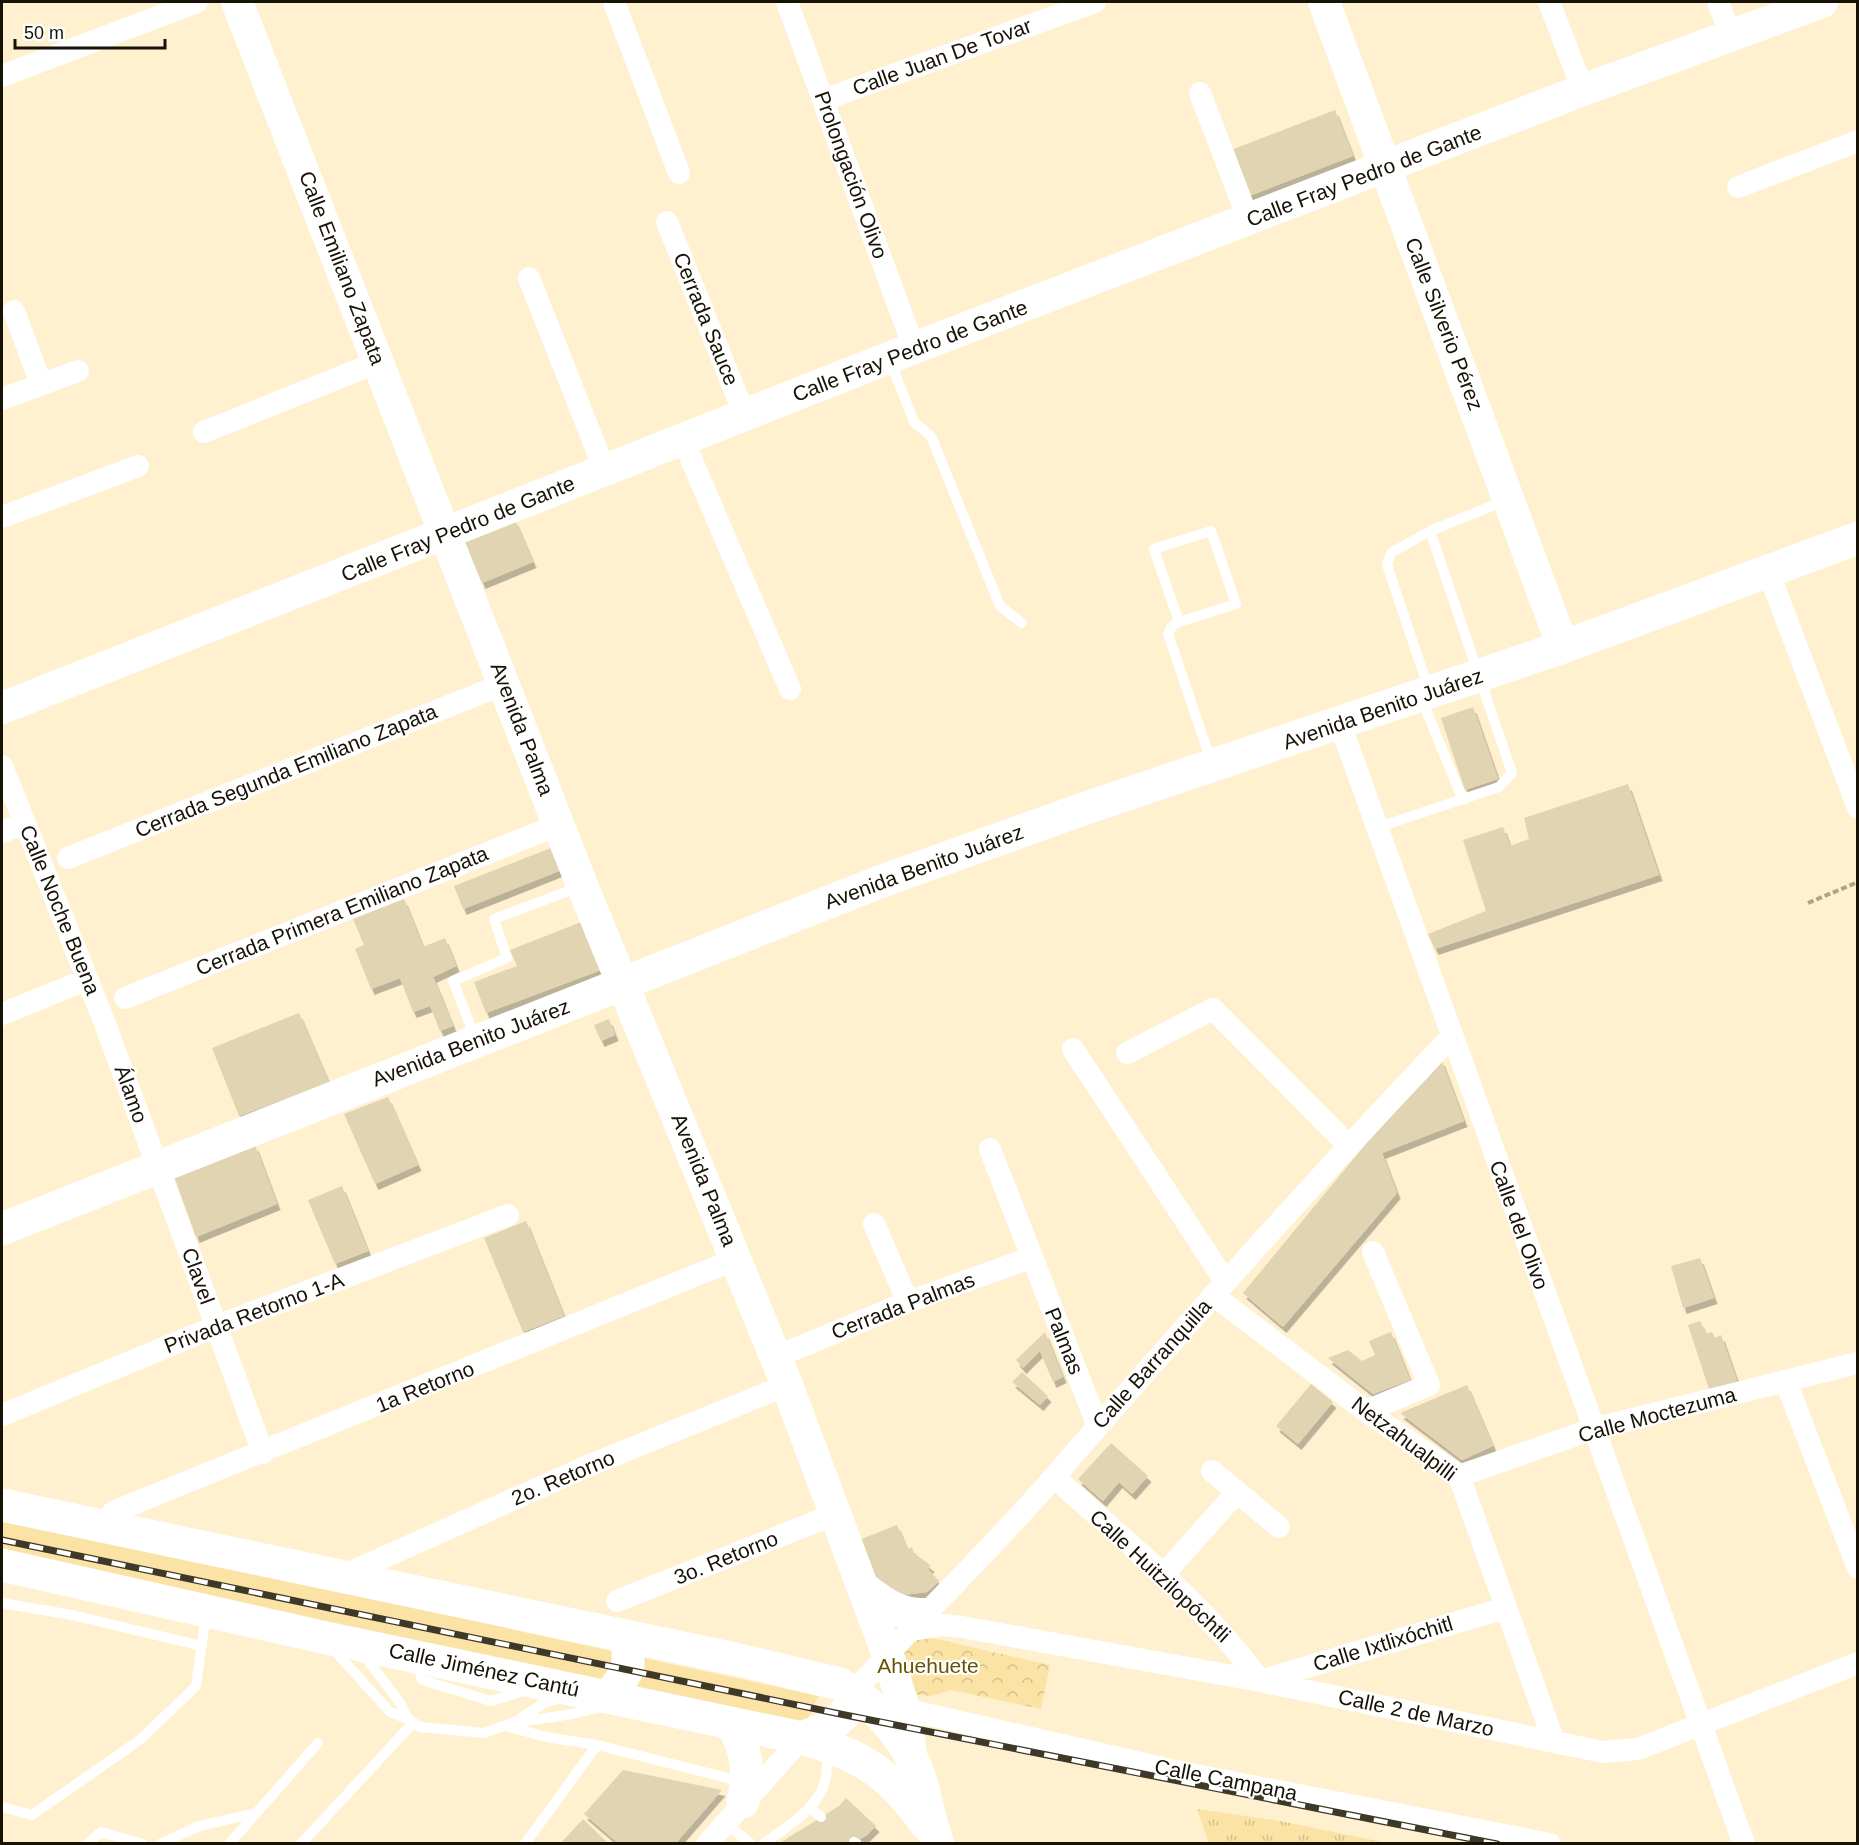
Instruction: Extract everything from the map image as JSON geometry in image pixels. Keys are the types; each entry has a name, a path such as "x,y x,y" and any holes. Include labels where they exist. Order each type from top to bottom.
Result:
{"main road":[{"name":"Calle Emiliano Zapata","path":"237,2 445,535"},
{"name":"Calle Silverio Pérez","path":"1324,2 1563,647"},
{"name":"Calle Fray Pedro de Gante","path":"2,708 901,353 1249,221 1583,90 1822,2"},
{"name":"Avenida Palma","path":"445,535 582,885 782,1371 864,1588 888,1654 904,1709 911,1754 935,1840"},
{"name":"Avenida Benito Juárez","path":"2,1229 882,881 1089,807 1563,647 1857,538"},
{"path":"2,1504 825,1680 854,1692 888,1723 911,1754"},
{"name":"Calle Jiménez Cantú","path":"2,1564 322,1637 816,1742 867,1762 890,1780 935,1840"},
{"path":"864,1588 897,1611 910,1615 927,1613"},
{"path":"607,1696 628,1669 628,1638"},
{"path":"816,1742 840,1720 849,1708 854,1692"},
{"path":"731,1723 744,1748 738,1803"}],"street":[{"path":"2,76 197,2"},
{"path":"614,2 679,173"},
{"name":"Prolongación Olivo","path":"787,2 823,100 901,353"},
{"name":"Calle Juan De Tovar","path":"823,100 1095,2"},
{"path":"1549,2 1583,90"},
{"path":"1718,2 1731,35"},
{"path":"1200,93 1249,221"},
{"path":"1738,187 1857,141"},
{"name":"Cerrada Sauce","path":"667,222 745,416"},
{"path":"529,278 605,471"},
{"path":"14,311 41,384"},
{"path":"204,432 378,362"},
{"path":"2,399 78,371"},
{"path":"683,440 790,689"},
{"path":"2,517 138,466"},
{"path":"1768,571 1857,808"},
{"name":"Cerrada Segunda Emiliano Zapata","path":"68,858 504,684"},
{"name":"Calle del Olivo","path":"1340,724 1593,1429 1703,1723 1744,1844"},
{"name":"Calle Noche Buena","path":"2,766 104,1021"},
{"path":"2,832 24,823"},
{"name":"Cerrada Primera Emiliano Zapata","path":"125,998 558,825"},
{"path":"2,1014 88,979"},
{"path":"1127,1053 1213,1009 1348,1145"},
{"name":"Álamo","path":"104,1021 158,1167"},
{"name":"Calle Barranquilla","path":"854,1692 1054,1477 1097,1424 1348,1145 1451,1037"},
{"name":"Netzahualpilli","path":"1073,1048 1219,1288 1366,1411 1459,1476 1554,1742"},
{"name":"Palmas","path":"990,1149 1030,1257 1097,1424"},
{"name":"Clavel","path":"158,1167 263,1453"},
{"name":"Privada Retorno 1-A","path":"2,1415 217,1326 508,1215"},
{"path":"874,1224 908,1302"},
{"path":"1366,1411 1429,1385 1373,1252"},
{"name":"Cerrada Palmas","path":"782,1371 908,1302 1030,1257"},
{"name":"1a Retorno","path":"113,1512 736,1259"},
{"name":"Calle Moctezuma","path":"1459,1476 1593,1429 1857,1363"},
{"name":"2o. Retorno","path":"342,1576 588,1466 782,1371"},
{"path":"1786,1382 1857,1568"},
{"path":"1212,1471 1279,1527"},
{"name":"Calle Huitzilopóchtli","path":"1054,1477 1163,1575 1237,1648 1260,1681"},
{"path":"1163,1575 1237,1492"},
{"name":"3o. Retorno","path":"616,1601 836,1514"},
{"path":"927,1613 943,1605 947,1614 962,1627"},
{"name":"Calle Ixtlixóchitl","path":"1260,1681 1505,1608"},
{"name":"Calle 2 de Marzo","path":"927,1613 944,1625 1260,1681 1603,1752 1638,1749 1857,1663"},
{"name":"Calle Campana","path":"904,1709 1180,1772 1550,1844"},
{"path":"707,1844 738,1803 816,1742"}],"lane":[{"path":"901,353 914,422 931,436 1000,606 1022,623"},
{"path":"1463,800 1425,694 1387,565 1390,553 1430,531 1509,499"},
{"path":"1179,622 1154,549 1211,531 1236,604 1179,622 1172,626 1168,634 1213,766"},
{"path":"1376,828 1498,787 1512,773 1430,531"},
{"path":"476,1041 453,981 507,958 494,919 582,885"},
{"path":"2,1603 72,1615 202,1646"},
{"path":"2,1807 32,1815 141,1740 196,1686 206,1609"},
{"path":"322,1637 390,1712 420,1727 484,1733 510,1724 572,1714 607,1696"},
{"path":"356,1644 400,1703 410,1721"},
{"path":"510,1724 544,1702 607,1696"},
{"path":"301,1844 410,1721"},
{"path":"510,1724 546,1737 597,1745 738,1803 751,1844"},
{"path":"763,1844 792,1823 824,1788 816,1742"},
{"path":"229,1844 318,1743"},
{"path":"525,1844 597,1745"},
{"path":"809,1807 821,1817"},
{"path":"160,1844 199,1826 256,1813"},
{"path":"87,1844 101,1832 143,1844"}],"path":[{"path":"1808,903 1857,882"}],"green space":[{"path":"2,1519 388,1599 528,1633 818,1696 804,1727 2,1557"},
{"name":"Ahuehuete","path":"923,1636 1050,1665 1041,1709 951,1690 931,1696 912,1694 899,1658 909,1643"},
{"path":"1197,1809 1280,1821 1387,1843 1209,1843"}],"building":[{"path":"1335,110 1353,156 1249,196 1231,150"},
{"path":"515,520 533,562 482,583 464,541"},
{"path":"1473,707 1498,779 1465,790 1441,718"},
{"path":"1628,784 1659,875 1435,949 1428,934 1486,911 1463,840 1503,827 1510,846 1529,839 1524,818"},
{"path":"551,848 559,871 463,909 454,886"},
{"path":"404,899 423,947 445,938 456,966 433,977 453,1026 440,1031 430,1006 413,1012 400,978 371,989 355,949 364,945 353,919"},
{"path":"581,922 601,970 486,1013 474,982 517,966 510,950"},
{"path":"299,1013 329,1083 239,1116 212,1048"},
{"path":"609,1019 615,1035 601,1041 594,1025"},
{"path":"1441,1059 1464,1121 1382,1153 1397,1193 1283,1327 1243,1293 1374,1134"},
{"path":"388,1097 418,1165 375,1184 344,1114"},
{"path":"255,1145 277,1204 196,1237 174,1176"},
{"path":"342,1186 368,1251 335,1264 308,1200"},
{"path":"526,1221 564,1316 523,1332 484,1238"},
{"path":"1700,1258 1714,1298 1683,1308 1671,1266"},
{"path":"1700,1321 1706,1334 1712,1332 1715,1338 1721,1335 1737,1381 1709,1389 1688,1325"},
{"path":"1045,1332 1063,1377 1053,1382 1040,1351 1023,1368 1016,1360"},
{"path":"1391,1332 1410,1380 1373,1394 1328,1358 1348,1350 1362,1361 1375,1355 1369,1341"},
{"path":"1022,1372 1048,1396 1040,1405 1012,1382"},
{"path":"1311,1384 1333,1402 1298,1444 1276,1426"},
{"path":"1467,1385 1493,1446 1462,1460 1400,1413"},
{"path":"1111,1443 1148,1476 1132,1494 1119,1482 1103,1501 1078,1479"},
{"path":"897,1525 907,1549 912,1547 914,1553 931,1566 928,1569 939,1581 927,1592 894,1596 877,1583 859,1540"},
{"path":"623,1770 722,1790 675,1844 619,1844 584,1814"},
{"path":"846,1798 876,1826 867,1835 852,1844 778,1844 839,1806"},
{"path":"583,1819 609,1844 560,1844"}],"railway":[{"path":"2,1540 845,1715 1497,1844"}]}
